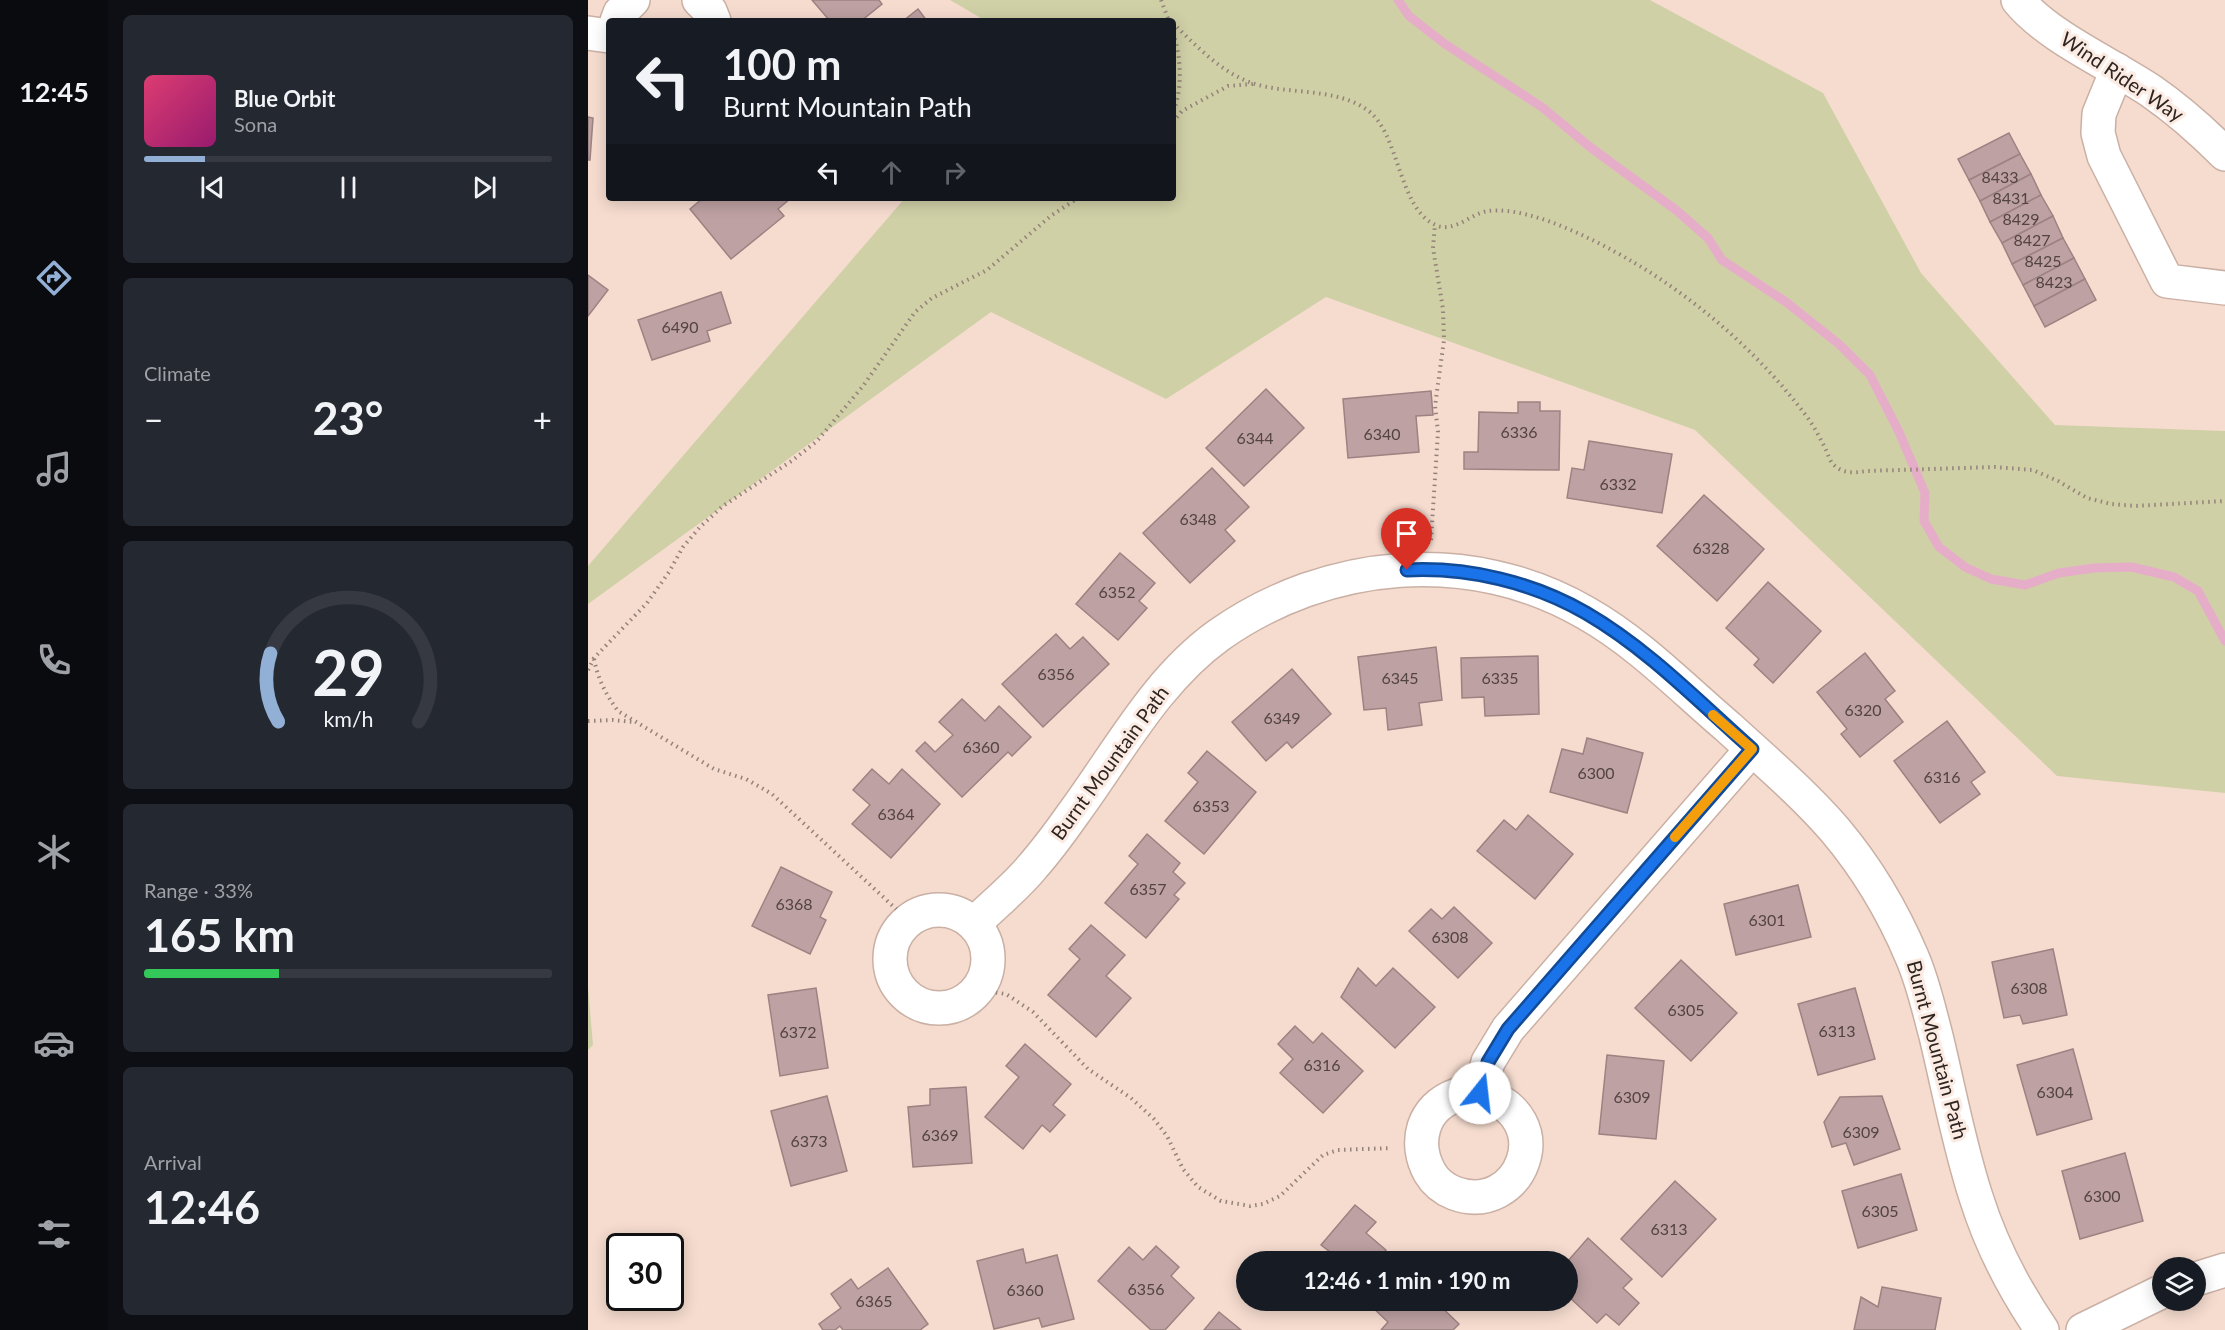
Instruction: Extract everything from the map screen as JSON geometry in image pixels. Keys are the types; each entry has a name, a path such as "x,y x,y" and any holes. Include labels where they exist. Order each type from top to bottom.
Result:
{"street":[{"path":"618,18 633,0"},
{"path":"699,0 710,11 713,18"},
{"name":"Wind Rider Way","path":"2018,0 2056,33 2152,92 2209,138 2225,154"},
{"path":"588,33 606,36"},
{"path":"2117,70 2099,114 2098,133 2104,156 2167,281 2225,288"},
{"name":"Burnt Mountain Path","path":"974,924 1031,869 1072,816 1155,698 1216,637 1252,614 1294,593 1334,580 1383,571 1430,569 1475,573 1551,596 1586,613 1636,647 1796,790 1835,830 1868,874 1892,915 1914,960 1979,1207 2008,1273 2042,1330"},
{"path":"1480,1093 1488,1062 1508,1029 1752,749"},
{"path":"938,909 952,911 974,924 984,938 988,956 986,976 978,990 966,1001 947,1008 918,1005 904,995 893,980 889,961 894,939 908,920 921,913 938,909"},
{"path":"1480,1093 1496,1098 1512,1109 1522,1126 1526,1144 1523,1162 1512,1180 1494,1193 1481,1197 1465,1197 1445,1190 1433,1179 1423,1161 1420,1143 1428,1118 1439,1105 1458,1095 1480,1093"},
{"path":"2206,1277 2225,1270"},
{"path":"2083,1330 2152,1296"}],"path":[{"path":"1161,0 1169,18"},
{"path":"1176,27 1235,76 1254,84"},
{"path":"1176,42 1179,73 1176,106"},
{"path":"1176,118 1182,111 1228,86 1254,84 1302,90 1348,100 1368,110 1383,129 1406,188 1417,208 1428,221 1440,227 1455,225 1486,211 1506,210 1571,230 1631,261 1682,293 1729,331 1805,414 1820,437 1832,463 1839,470 1852,473 1995,467 2032,470 2058,481 2087,498 2111,504 2135,506 2225,501"},
{"path":"588,670 594,658 647,603 683,547 700,527 723,506 793,460 817,441 863,386 915,312 932,298 987,270 1052,215 1073,201"},
{"path":"1430,569 1438,432 1435,406 1437,378 1444,340 1443,309 1433,248 1435,224"},
{"path":"594,658 598,677 618,711 714,769 746,779 772,794 908,920"},
{"path":"588,721 637,722"},
{"path":"978,990 1006,994 1033,1012 1088,1069 1131,1098 1154,1119 1198,1187 1221,1201 1250,1206 1263,1204 1280,1196 1323,1155 1338,1150 1387,1149 1420,1143"}],"green space":[{"path":"950,0 1650,0 1823,93 1921,273 2055,425 2225,431 2225,793 2057,776 1695,430 1326,297 1166,399 991,312 588,604 588,566 902,201 1176,201 1176,18 981,18"},
{"path":"588,987 593,1045 588,1050"}],"building":[{"path":"812,0 879,0 882,4 865,18 827,18"},
{"path":"918,9 925,18 907,18"},
{"path":"588,117 593,118 590,160 588,160"},
{"path":"2009,133 2020,154 1969,180 1958,159"},
{"path":"2020,154 2031,174 1980,201 1969,180"},
{"path":"2031,174 2041,195 1990,222 1980,201"},
{"path":"2041,195 2053,216 2002,243 1990,222"},
{"path":"699,201 787,201 778,209 784,216 731,259 690,209"},
{"path":"2053,216 2063,238 2012,264 2002,243"},
{"path":"2063,238 2074,258 2023,285 2012,264"},
{"path":"2074,258 2085,279 2034,306 2023,285"},
{"path":"588,275 608,290 588,316"},
{"path":"2085,279 2096,300 2045,327 2034,306"},
{"path":"721,292 731,323 707,331 710,341 652,360 638,320"},
{"path":"1266,389 1304,428 1244,486 1206,448"},
{"path":"1431,391 1433,415 1416,416 1419,452 1348,458 1343,399"},
{"path":"1518,402 1540,402 1540,411 1560,411 1559,470 1464,469 1464,452 1478,452 1479,412 1518,413"},
{"path":"1589,441 1672,454 1662,513 1567,498 1572,468 1584,470"},
{"path":"1212,468 1249,507 1225,530 1235,541 1190,583 1143,533"},
{"path":"1704,495 1764,549 1717,601 1657,546"},
{"path":"1120,553 1155,583 1139,601 1147,608 1118,640 1076,604"},
{"path":"1768,582 1821,631 1773,683 1754,665 1759,659 1726,628"},
{"path":"1056,634 1070,649 1083,637 1109,664 1043,727 1002,684"},
{"path":"1436,647 1442,700 1419,703 1422,725 1388,730 1386,708 1364,710 1358,657"},
{"path":"1865,653 1895,691 1885,699 1903,722 1860,757 1841,734 1847,729 1817,692"},
{"path":"1538,656 1539,714 1485,716 1484,697 1462,698 1461,658"},
{"path":"1292,669 1331,714 1292,748 1287,742 1266,761 1232,722"},
{"path":"962,699 985,721 999,706 1031,737 1012,756 1008,752 962,797 916,751 925,742 935,752 953,735 939,722"},
{"path":"1947,721 1985,772 1971,782 1980,794 1940,823 1894,761"},
{"path":"1587,738 1643,753 1627,813 1550,792 1562,749 1583,754"},
{"path":"1207,751 1256,792 1204,854 1165,821 1198,782 1188,773"},
{"path":"872,769 889,784 902,769 940,804 891,858 852,824 870,805 853,790"},
{"path":"1528,815 1573,854 1535,899 1477,851 1504,820 1516,830"},
{"path":"1147,834 1180,863 1173,872 1185,883 1174,895 1179,899 1146,938 1105,903 1138,864 1129,856"},
{"path":"781,867 832,892 820,917 826,920 810,954 752,926"},
{"path":"1798,885 1811,937 1736,955 1724,904"},
{"path":"1454,907 1492,943 1458,978 1409,931 1431,909 1442,919"},
{"path":"1091,925 1125,955 1106,976 1131,998 1096,1037 1048,995 1080,959 1069,949"},
{"path":"2053,949 2067,1015 2023,1024 2020,1015 2004,1018 1992,962"},
{"path":"1681,960 1737,1013 1691,1061 1635,1008"},
{"path":"1358,968 1376,986 1393,968 1435,1007 1395,1048 1341,997"},
{"path":"816,988 828,1068 780,1076 768,995"},
{"path":"1855,988 1875,1059 1818,1075 1798,1004"},
{"path":"1295,1026 1313,1043 1322,1033 1363,1071 1323,1113 1280,1073 1293,1059 1278,1044"},
{"path":"1025,1044 1071,1084 1053,1105 1065,1115 1050,1132 1042,1125 1023,1149 985,1117 1019,1077 1006,1066"},
{"path":"2073,1049 2092,1119 2037,1135 2017,1065"},
{"path":"1607,1055 1664,1061 1656,1139 1599,1134"},
{"path":"966,1087 972,1163 913,1167 908,1107 930,1105 930,1089"},
{"path":"827,1096 847,1171 791,1186 771,1111"},
{"path":"1882,1096 1900,1149 1854,1165 1846,1143 1832,1147 1824,1122 1840,1097"},
{"path":"2125,1153 2143,1221 2080,1239 2062,1171"},
{"path":"1901,1174 1917,1230 1858,1248 1842,1191"},
{"path":"1675,1181 1716,1219 1662,1277 1621,1239"},
{"path":"1355,1205 1376,1222 1366,1233 1386,1250 1329,1251 1321,1245"},
{"path":"1588,1238 1632,1279 1623,1288 1639,1303 1619,1325 1606,1314 1597,1323 1578,1305 1577,1251"},
{"path":"1156,1246 1179,1267 1171,1276 1194,1298 1165,1330 1151,1330 1098,1281 1129,1247 1143,1260"},
{"path":"1023,1249 1026,1263 1057,1255 1074,1319 1042,1327 1039,1318 994,1329 977,1261"},
{"path":"888,1268 928,1324 920,1330 843,1330 840,1326 835,1330 823,1330 819,1324 841,1308 831,1294 851,1279 858,1289"},
{"path":"1882,1287 1941,1298 1935,1330 1854,1330 1861,1297 1878,1307"},
{"path":"1376,1311 1445,1311 1459,1324 1453,1330 1381,1330 1388,1322"},
{"path":"1219,1312 1241,1330 1204,1330"}],"waterway":[{"path":"1398,0 1409,16 1445,44 1542,107 1590,147 1676,210 1708,238 1722,260 1786,302 1840,345 1870,375 1899,432 1925,493 1924,521 1939,547 1965,567 1991,579 2025,585 2059,573 2094,568 2131,567 2174,577 2198,591 2225,641"}],"slow traffic":[{"path":"1675,837 1752,749 1713,715"}],"route":[{"path":"1407,570 1430,569 1475,573 1551,596 1586,613 1636,647 1752,749 1508,1029 1488,1062 1480,1093"}]}
